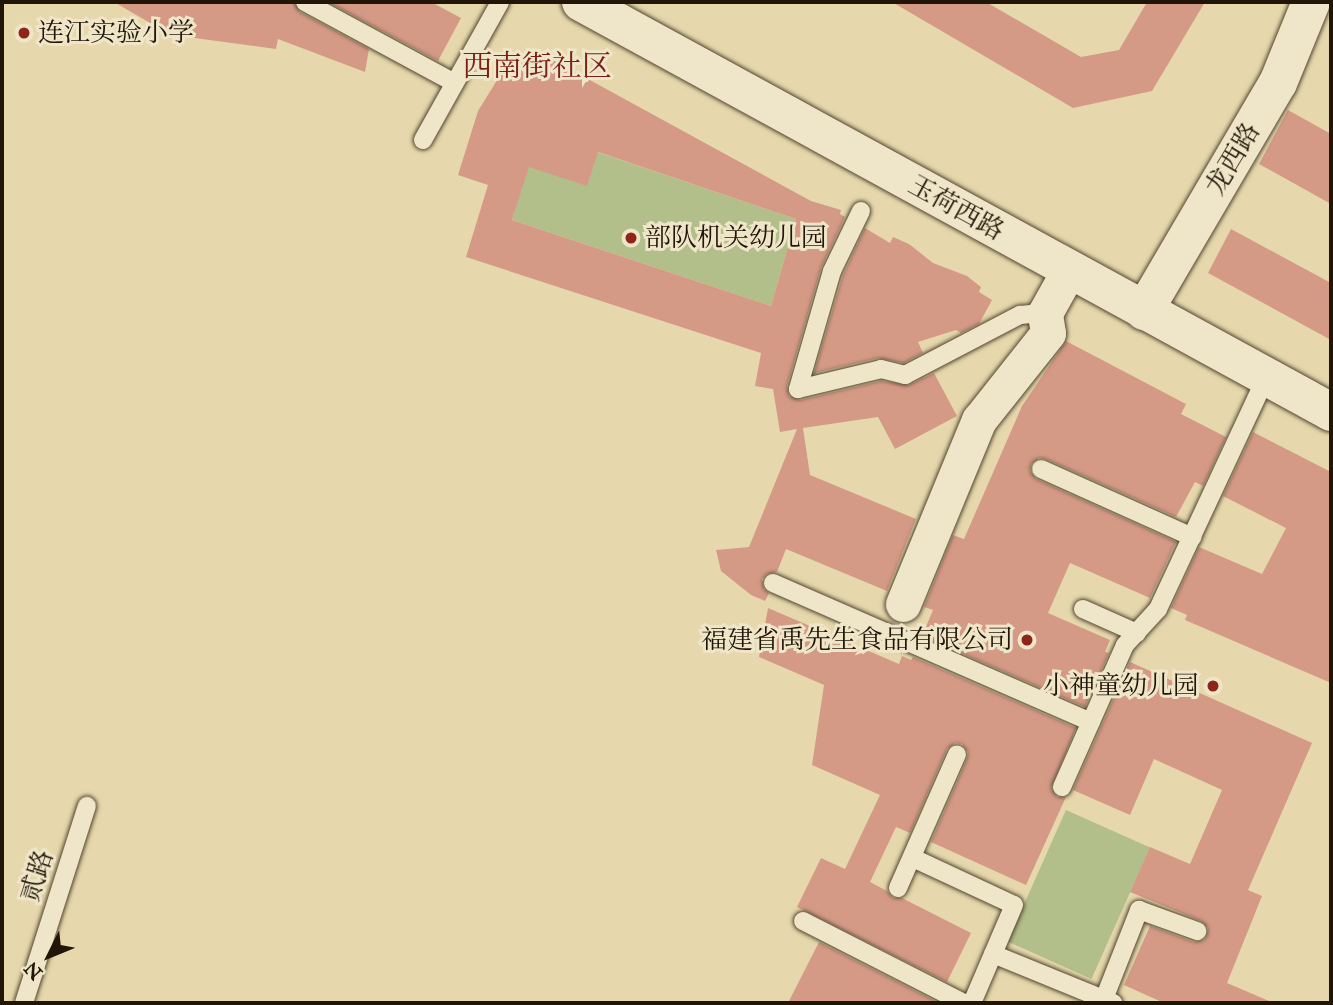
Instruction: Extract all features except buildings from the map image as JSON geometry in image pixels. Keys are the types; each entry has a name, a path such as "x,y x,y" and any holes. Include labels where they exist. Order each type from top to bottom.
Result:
{"main road":[{"name":"玉荷西路","path":"582,2 1331,412"},
{"name":"龙西路","path":"1144,311 1278,83 1311,2"}],"street":[{"path":"904,604 979,420 1048,332 1045,313 1069,270"}],"lane":[{"path":"305,2 456,83"},
{"path":"423,140 500,2"},
{"path":"861,211 832,271 798,388 881,369 905,375 1020,315 1045,313"},
{"path":"1062,788 1125,645 1158,610 1266,377"},
{"path":"1041,469 1192,537"},
{"path":"773,583 1091,722"},
{"path":"1083,609 1137,633"},
{"path":"898,888 957,754"},
{"name":"贰路","path":"24,1003 87,806"},
{"path":"912,858 1014,905 972,1003"},
{"path":"993,954 1108,1001 1139,910 1197,931"},
{"path":"803,922 964,1003"}],"green space":[{"path":"597,152 796,219 771,306 512,220 519,196 497,156"},
{"path":"1066,810 1150,847 1091,979 1007,942"}],"place":[{"name":"连江实验小学","path":"24,33"},
{"name":"部队机关幼儿园","path":"631,238"},
{"name":"福建省禹先生食品有限公司","path":"1027,640"},
{"name":"小神童幼儿园","path":"1213,686"}],"district":[{"name":"西南街社区","path":"537,66"}]}
